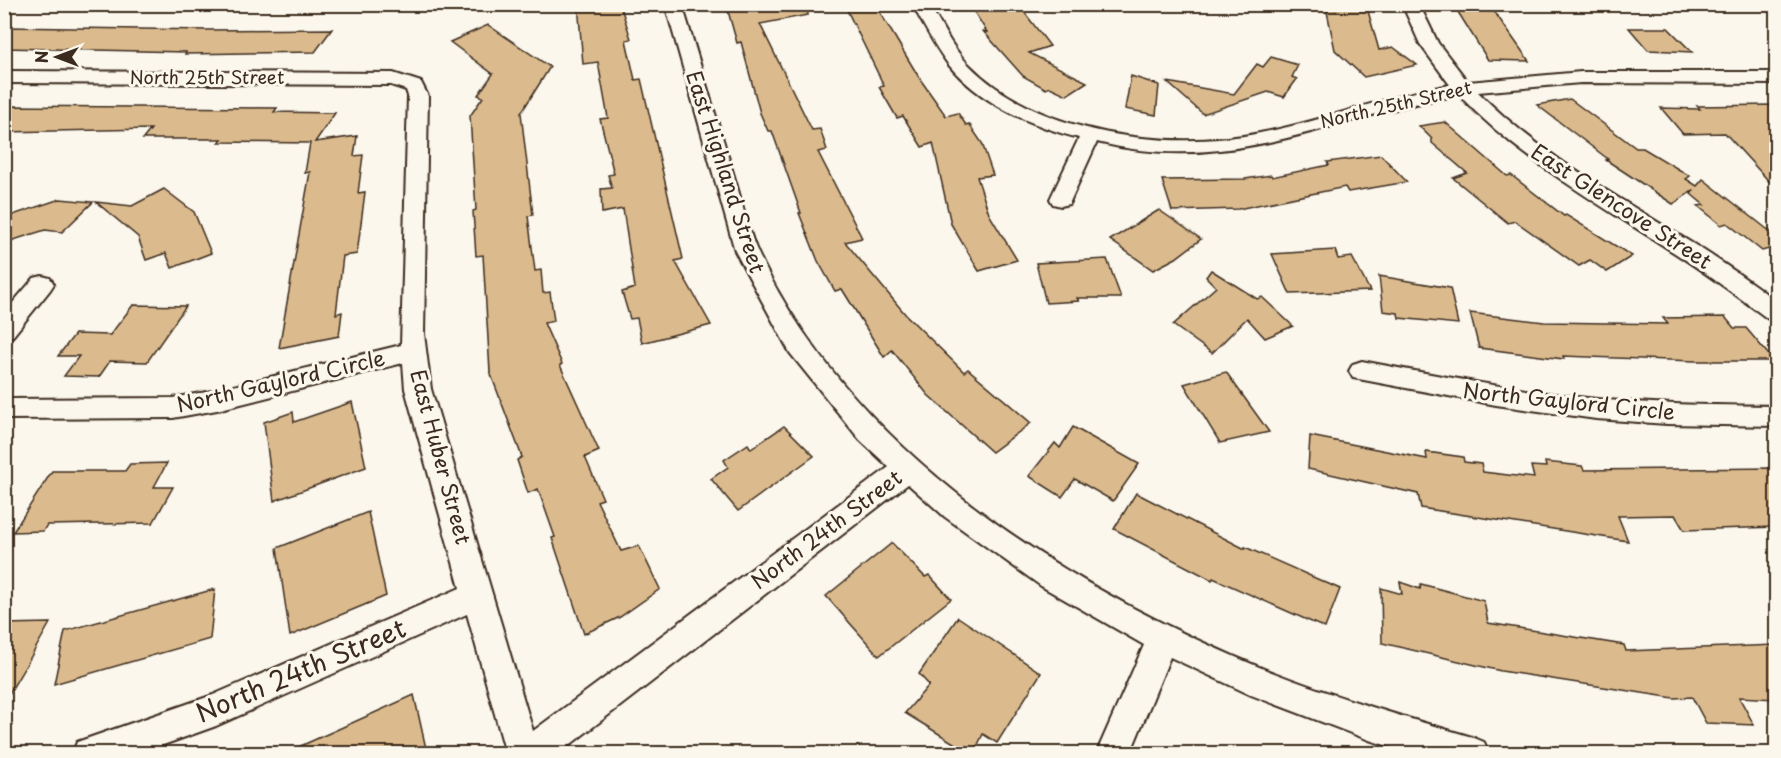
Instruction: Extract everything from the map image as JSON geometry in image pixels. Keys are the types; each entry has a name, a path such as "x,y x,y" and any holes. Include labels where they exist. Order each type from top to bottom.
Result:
{"street":[{"name":"East Highland Street","path":"673,4 746,251 765,292 796,342 835,392 880,442 908,468"},
{"name":"North 25th Street","path":"920,4 957,64 983,87 1031,114 1091,134 1157,144 1233,144 1269,137 1420,96 1464,88 1550,79 1776,78"},
{"name":"East Glencove Street","path":"1410,4 1426,37 1464,88 1504,126 1559,170 1691,253 1776,313"},
{"name":"North 25th Street","path":"4,77 384,79 410,83"},
{"name":"East Huber Street","path":"410,83 417,90 418,96 413,351 418,389 524,753"},
{"path":"1061,199 1091,134"},
{"path":"4,330 42,284"},
{"path":"1752,295 1776,289"},
{"name":"North Gaylord Circle","path":"4,409 173,408 217,400 413,351"},
{"name":"North Gaylord Circle","path":"1362,371 1466,391 1584,407 1677,414 1776,416"},
{"name":"North 24th Street","path":"530,753 908,468 954,506 1029,561 1074,590 1162,640 1300,699 1436,744 1472,753"},
{"name":"North 24th Street","path":"89,753 226,706 478,595"},
{"path":"1113,753 1162,640"}],"building":[{"path":"578,4 620,4 631,39 626,40 635,80 641,79 683,259 675,261 711,325 642,343 637,318 630,319 622,292 635,288 623,209 602,213 601,189 612,188 608,175 614,174 600,119 608,118 598,62 583,64"},
{"path":"726,4 807,4 808,15 760,24 812,130 820,129 827,150 818,152 862,238 845,242 906,315 964,372 968,369 1031,423 992,452 928,395 892,350 884,357 842,289 835,291 818,261 799,213 801,213 772,131 768,131 760,113 741,42 737,43"},
{"path":"844,4 875,4 920,79 946,116 958,113 982,143 993,175 977,177 989,214 1017,260 979,271 951,224 933,143 922,147 903,116 897,118 879,87 884,86"},
{"path":"969,4 1018,4 1050,46 1029,53 1087,82 1067,95 1050,87 1046,89 1023,76 983,31 987,32"},
{"path":"1336,4 1366,4 1379,50 1393,47 1417,65 1364,77 1335,50 1326,7 1336,9"},
{"path":"1453,4 1489,4 1529,61 1488,60"},
{"path":"488,25 550,67 521,113 533,215 528,216 535,271 541,270 543,293 550,292 554,321 544,323 562,364 560,365 599,451 585,457 603,499 597,501 621,551 639,546 660,589 620,617 584,634 538,489 528,493 517,460 522,457 490,372 483,255 476,256 473,211 476,210 470,116 483,97 478,95 493,74 450,42"},
{"path":"4,27 332,29 315,52 185,54 186,52 4,48"},
{"path":"1629,28 1668,28 1692,52 1648,50"},
{"path":"1271,57 1298,65 1292,77 1297,79 1284,97 1268,92 1203,114 1167,82 1234,94 1257,64 1263,67"},
{"path":"1131,76 1159,85 1156,115 1125,109"},
{"path":"1570,99 1636,148 1643,148 1690,176 1686,179 1697,186 1703,179 1776,236 1776,247 1762,251 1727,223 1721,225 1698,206 1704,205 1691,194 1694,190 1673,204 1606,160 1608,159 1537,105"},
{"path":"1776,105 1776,189 1725,133 1683,134 1661,108 1700,109 1697,106"},
{"path":"4,106 277,108 274,112 335,113 315,142 357,136 354,156 363,155 358,193 365,192 357,254 343,256 336,314 342,312 339,336 279,348 310,172 305,173 310,143 219,142 222,139 143,139 151,129 4,132"},
{"path":"1445,122 1507,176 1511,175 1564,216 1566,215 1632,256 1607,272 1590,260 1579,266 1515,221 1508,223 1453,178 1467,173 1432,143 1432,139 1419,126"},
{"path":"1381,155 1407,182 1348,192 1345,187 1238,209 1172,211 1162,180 1245,179 1271,175 1272,177 1329,165 1327,162"},
{"path":"164,189 194,212 211,253 172,268 166,253 146,260 138,237 96,202 132,206"},
{"path":"60,199 93,202 62,232 45,230 4,243 4,218"},
{"path":"1159,210 1201,239 1176,258 1153,270 1110,240"},
{"path":"1335,250 1338,259 1352,257 1370,291 1290,294 1272,254"},
{"path":"1107,259 1121,298 1077,298 1079,301 1046,303 1036,263"},
{"path":"1211,270 1257,299 1262,297 1293,326 1265,338 1247,318 1212,353 1173,325 1216,287 1206,277"},
{"path":"1379,276 1450,288 1458,324 1399,318 1398,313 1383,311"},
{"path":"133,305 186,306 147,362 110,361 99,377 64,376 79,356 58,356 75,334 110,335"},
{"path":"1470,313 1544,322 1668,324 1663,318 1725,317 1734,328 1746,328 1774,361 1695,361 1563,356 1564,359 1479,348"},
{"path":"1226,372 1269,432 1220,443 1184,384"},
{"path":"352,402 366,467 274,501 264,422 293,412 294,422"},
{"path":"784,426 814,456 738,511 711,479 728,467 724,460 748,444 751,449"},
{"path":"1073,427 1139,464 1113,501 1075,479 1062,497 1029,476 1055,443 1060,448"},
{"path":"1310,436 1427,459 1426,452 1463,457 1464,462 1481,464 1483,472 1534,478 1531,466 1546,467 1545,462 1582,466 1584,470 1776,468 1776,527 1684,530 1675,515 1618,516 1628,541 1421,508 1418,494 1308,469"},
{"path":"167,463 154,487 173,487 153,523 47,525 43,531 13,532 52,471 125,471 130,464"},
{"path":"1136,493 1245,549 1245,547 1340,589 1325,628 1213,578 1212,580 1114,529"},
{"path":"368,512 386,596 290,636 277,548"},
{"path":"892,543 925,577 929,575 951,599 879,656 826,596"},
{"path":"1400,582 1420,589 1421,584 1484,601 1488,623 1624,645 1626,651 1776,645 1776,699 1739,697 1754,725 1706,723 1692,697 1674,698 1501,671 1382,643 1381,588 1402,594"},
{"path":"215,589 210,639 54,684 65,631"},
{"path":"958,617 1041,673 997,743 983,734 974,753 970,753 905,713 929,685 919,674"},
{"path":"50,623 29,660 4,702 4,624"},
{"path":"414,695 427,753 285,753"}]}
